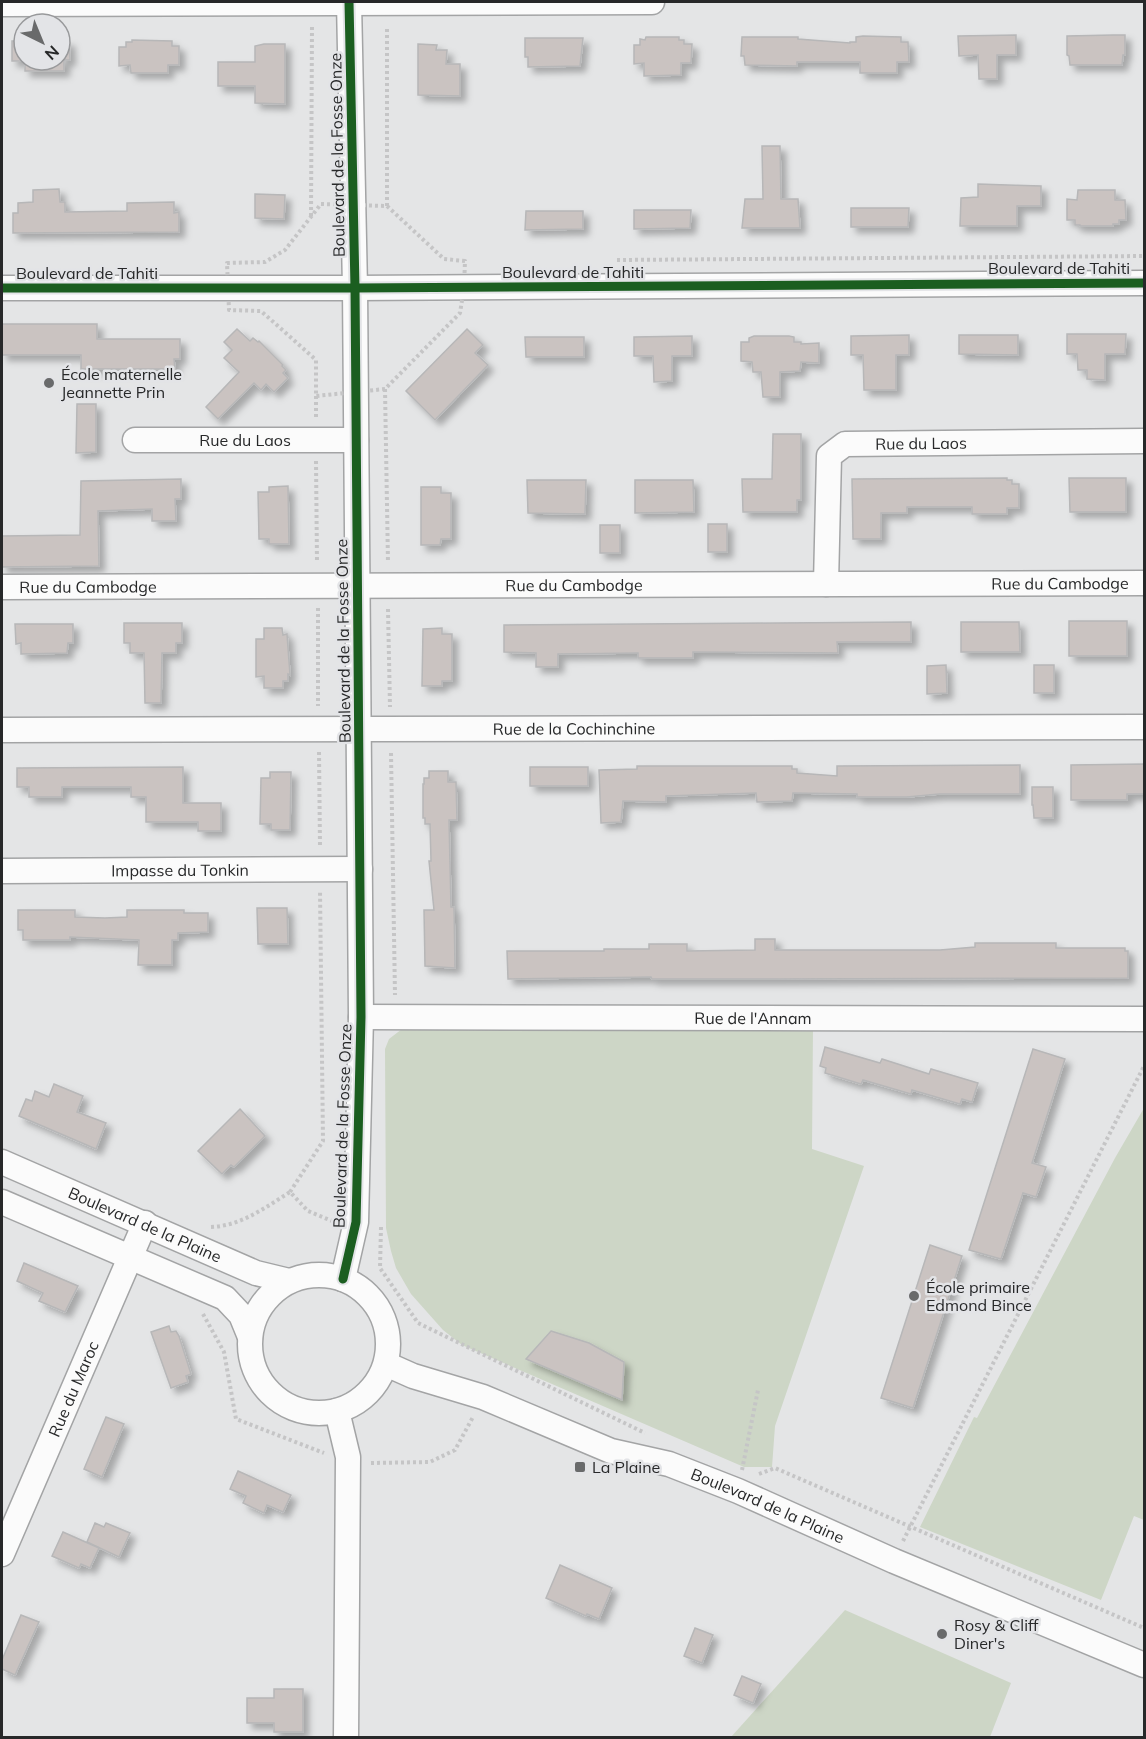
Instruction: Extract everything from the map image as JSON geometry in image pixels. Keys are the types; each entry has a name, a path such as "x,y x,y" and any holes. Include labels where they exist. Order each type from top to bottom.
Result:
{"street":[{"path":"2,4 652,2"},
{"name":"Boulevard de la Fosse Onze","path":"343,1279 356,1222 361,1017 355,288 349,3"},
{"name":"Boulevard de Tahiti","path":"2,288 1144,283"},
{"name":"Rue du Laos","path":"135,440 356,441"},
{"name":"Rue du Laos","path":"826,584 829,456 845,444 1144,441"},
{"name":"Rue du Cambodge","path":"2,587 1144,583"},
{"name":"Rue de la Cochinchine","path":"2,730 1144,727"},
{"name":"Impasse du Tonkin","path":"2,871 360,869"},
{"name":"Rue de l'Annam","path":"361,1017 1144,1018"},
{"path":"10,1165 3,1202 225,1298 242,1315 250,1337 252,1364 264,1387 285,1405 310,1413 337,1411 359,1401 375,1384 386,1364 388,1343 385,1323 376,1304 362,1289 343,1279 325,1275 307,1276 289,1281 270,1295 256,1314 250,1337"},
{"name":"Boulevard de la Plaine","path":"10,1165 256,1273 289,1281"},
{"name":"Rue du Maroc","path":"2,1554 145,1223"},
{"name":"Boulevard de la Plaine","path":"386,1364 413,1376 483,1397 611,1451 669,1464 739,1485 894,1561 1144,1665"},
{"path":"337,1411 348,1462 346,1737"}],"path":[{"path":"311,216 312,4"},
{"path":"387,4 387,206"},
{"path":"608,260 1144,256"},
{"path":"465,261 477,261"},
{"path":"385,389 396,1017"},
{"path":"201,1227 220,1227 254,1215 290,1192 323,1142 316,396"},
{"path":"894,1561 1144,1066"},
{"path":"290,1192 308,1211 331,1221 356,1222 381,1227 380,1268 418,1323 654,1437"},
{"path":"198,1306 224,1352 236,1419 348,1462 430,1462 455,1450 483,1397"},
{"path":"739,1485 758,1390"},
{"path":"739,1485 775,1468 1144,1628"}],"green space":[{"path":"813,1027 812,1149 864,1166 775,1426 772,1467 744,1467 462,1345 443,1330 411,1294 396,1268 386,1228 385,1049 389,1039 402,1029"},
{"path":"1144,1108 1144,1520 1134,1516 1101,1600 920,1527 974,1417 977,1418 1115,1158"},
{"path":"845,1610 1011,1683 990,1737 731,1737"}],"building":[{"path":"1016,35 1016,55 997,55 997,79 979,79 978,55 959,56 958,36"},
{"path":"1125,35 1125,55 1123,55 1122,65 1070,65 1067,55 1067,36"},
{"path":"646,37 679,37 679,40 684,40 684,44 692,44 691,63 681,63 681,75 644,76 644,63 634,64 634,45 640,45 640,39 645,40"},
{"path":"742,37 798,37 798,39 850,43 856,42 856,37 901,37 901,42 908,42 909,62 897,62 897,73 860,73 860,62 797,62 797,66 745,65 744,56 741,56"},
{"path":"525,38 583,38 580,66 528,67 528,57 525,57"},
{"path":"132,40 172,41 172,46 179,46 179,65 168,65 168,73 131,73 130,65 119,66 119,47 126,47 126,42 132,42"},
{"path":"285,44 285,104 255,103 255,86 218,86 218,62 255,62 255,46"},
{"path":"418,44 437,45 436,50 447,50 446,64 460,64 460,96 418,95"},
{"path":"762,146 780,146 781,199 798,199 800,228 742,228 745,199 763,199"},
{"path":"978,184 1041,186 1041,206 1017,206 1017,226 960,226 961,198 978,197"},
{"path":"59,189 60,202 65,202 65,212 127,211 127,203 174,202 174,213 179,212 179,232 13,233 13,213 18,213 18,203 33,202 33,190"},
{"path":"1078,190 1115,190 1115,200 1125,200 1126,220 1119,220 1119,224 1113,224 1113,226 1080,226 1075,225 1075,220 1067,220 1067,199 1077,200"},
{"path":"255,194 285,195 284,219 255,218"},
{"path":"851,208 909,208 908,227 851,227"},
{"path":"634,210 691,210 690,228 634,229"},
{"path":"526,211 583,211 583,229 525,230"},
{"path":"2,324 97,324 97,339 180,339 180,359 174,359 175,369 81,369 81,355 2,355"},
{"path":"237,329 250,341 253,338 259,341 283,365 286,370 283,373 288,378 274,392 266,384 261,390 254,383 218,419 206,407 239,372 224,358 232,350 224,342"},
{"path":"467,329 483,345 475,353 488,365 435,420 406,391"},
{"path":"1067,334 1126,334 1125,354 1105,354 1105,380 1087,379 1087,370 1078,370 1077,354 1067,354"},
{"path":"909,335 909,355 896,355 896,390 864,390 863,355 851,355 851,336"},
{"path":"959,335 1018,335 1018,355 959,354"},
{"path":"692,336 692,356 672,356 672,381 654,382 653,356 634,356 634,337"},
{"path":"789,336 794,337 794,342 801,342 801,344 819,343 819,363 801,362 800,371 780,372 780,397 763,397 761,372 753,372 752,362 741,361 741,342 749,342 749,338"},
{"path":"525,337 584,337 584,357 526,357"},
{"path":"77,404 96,404 96,452 76,453"},
{"path":"773,434 801,434 801,500 797,500 797,512 743,512 742,479 772,479"},
{"path":"1007,478 1007,480 1012,480 1012,484 1019,484 1019,508 1007,508 1007,514 972,514 972,507 907,507 907,513 881,513 881,539 853,539 852,479"},
{"path":"1069,478 1126,478 1126,512 1070,512"},
{"path":"181,479 181,499 175,499 176,521 152,521 152,509 98,511 99,566 2,567 2,536 80,535 81,481"},
{"path":"527,480 586,480 585,514 528,513"},
{"path":"635,480 693,480 694,512 635,513"},
{"path":"288,486 289,544 269,544 269,539 259,539 258,492 269,492 269,487"},
{"path":"421,487 441,487 441,493 451,493 451,539 441,539 440,545 421,545"},
{"path":"708,524 727,524 727,552 708,552"},
{"path":"600,525 620,525 620,553 600,553"},
{"path":"1069,621 1127,621 1127,656 1069,656"},
{"path":"911,622 911,642 837,642 838,653 693,652 693,658 638,658 638,653 558,654 558,667 536,667 536,653 504,652 504,625"},
{"path":"961,622 1019,622 1020,652 961,652"},
{"path":"124,623 182,623 182,643 176,643 176,653 162,653 161,703 145,703 144,653 130,653 130,643 124,643"},
{"path":"15,624 73,624 73,643 68,643 67,653 21,654 21,643 16,644"},
{"path":"264,628 282,628 283,635 287,634 290,675 288,674 288,681 283,681 283,688 264,688 264,676 256,677 256,639 264,639"},
{"path":"442,628 442,634 452,634 452,681 442,681 442,686 422,686 423,629"},
{"path":"946,665 947,693 927,694 927,666"},
{"path":"1034,665 1054,665 1054,693 1034,693"},
{"path":"1144,764 1144,794 1127,794 1127,800 1071,800 1071,765"},
{"path":"1020,765 1020,794 857,797 857,794 793,793 792,801 757,802 756,793 666,796 666,802 623,801 621,822 601,823 599,770 637,769 637,766 792,766 792,769 797,769 797,773 837,776 837,766"},
{"path":"183,767 183,803 221,803 221,831 198,831 198,822 146,822 146,797 131,797 131,787 62,787 62,797 29,797 29,787 17,787 17,768"},
{"path":"530,767 588,767 588,786 530,786"},
{"path":"429,771 448,771 448,782 456,782 457,820 449,820 455,968 425,966 424,910 434,910 429,861 431,861 430,824 425,824 425,818 423,818 423,784 424,778 429,778"},
{"path":"270,772 291,772 290,830 271,830 271,824 260,824 261,778 270,778"},
{"path":"1032,787 1053,787 1053,818 1034,818"},
{"path":"257,908 287,908 288,944 258,944"},
{"path":"18,910 75,910 75,917 105,918 127,917 127,910 184,910 184,913 208,913 208,932 178,933 178,940 172,940 172,965 138,965 139,940 70,937 70,940 23,940 23,930 18,930"},
{"path":"755,939 775,939 775,950 940,950 975,947 975,943 1056,943 1056,948 1125,948 1125,951 1128,951 1128,978 508,979 507,951 649,949 649,944 687,944 687,951 755,950"},
{"path":"825,1047 880,1063 882,1059 929,1074 931,1069 978,1083 972,1102 962,1099 960,1104 912,1090 911,1094 863,1080 861,1084 825,1073 826,1068 820,1066"},
{"path":"1033,1049 1065,1059 1032,1163 1046,1167 1036,1197 1023,1193 1001,1259 969,1250"},
{"path":"54,1084 83,1096 77,1112 106,1123 96,1149 19,1116 26,1099 32,1101 35,1091 49,1097"},
{"path":"240,1109 265,1136 234,1167 231,1165 222,1174 198,1151"},
{"path":"930,1245 962,1256 913,1408 881,1398"},
{"path":"24,1263 78,1286 65,1312 39,1301 43,1293 17,1281"},
{"path":"169,1326 171,1332 176,1331 179,1336 191,1374 186,1376 188,1382 171,1388 151,1332"},
{"path":"551,1331 589,1343 624,1362 622,1400 526,1359"},
{"path":"106,1417 124,1424 102,1477 84,1469"},
{"path":"238,1471 291,1495 283,1512 267,1505 264,1513 243,1503 246,1496 230,1489"},
{"path":"95,1523 104,1527 106,1523 130,1533 119,1557 87,1542"},
{"path":"63,1532 99,1548 90,1568 81,1564 79,1568 52,1556"},
{"path":"560,1565 612,1588 599,1619 587,1614 586,1616 546,1598"},
{"path":"21,1615 39,1622 15,1675 2,1669 2,1660"},
{"path":"695,1628 713,1635 702,1663 684,1656"},
{"path":"742,1676 761,1684 753,1703 734,1695"},
{"path":"274,1689 303,1689 303,1732 274,1732 274,1723 247,1723 247,1698 274,1698"}],"cycle path":[{"path":"343,1279 356,1222 361,1017 355,288 349,2"},
{"path":"2,288 1144,283"}],"place":[{"name":"École maternelle Jeannette Prin","path":"49,383"},
{"name":"École primaire Edmond Bince","path":"914,1296"},
{"name":"La Plaine","path":"580,1467"},
{"name":"Rosy & Cliff Diner's","path":"942,1634"}]}
